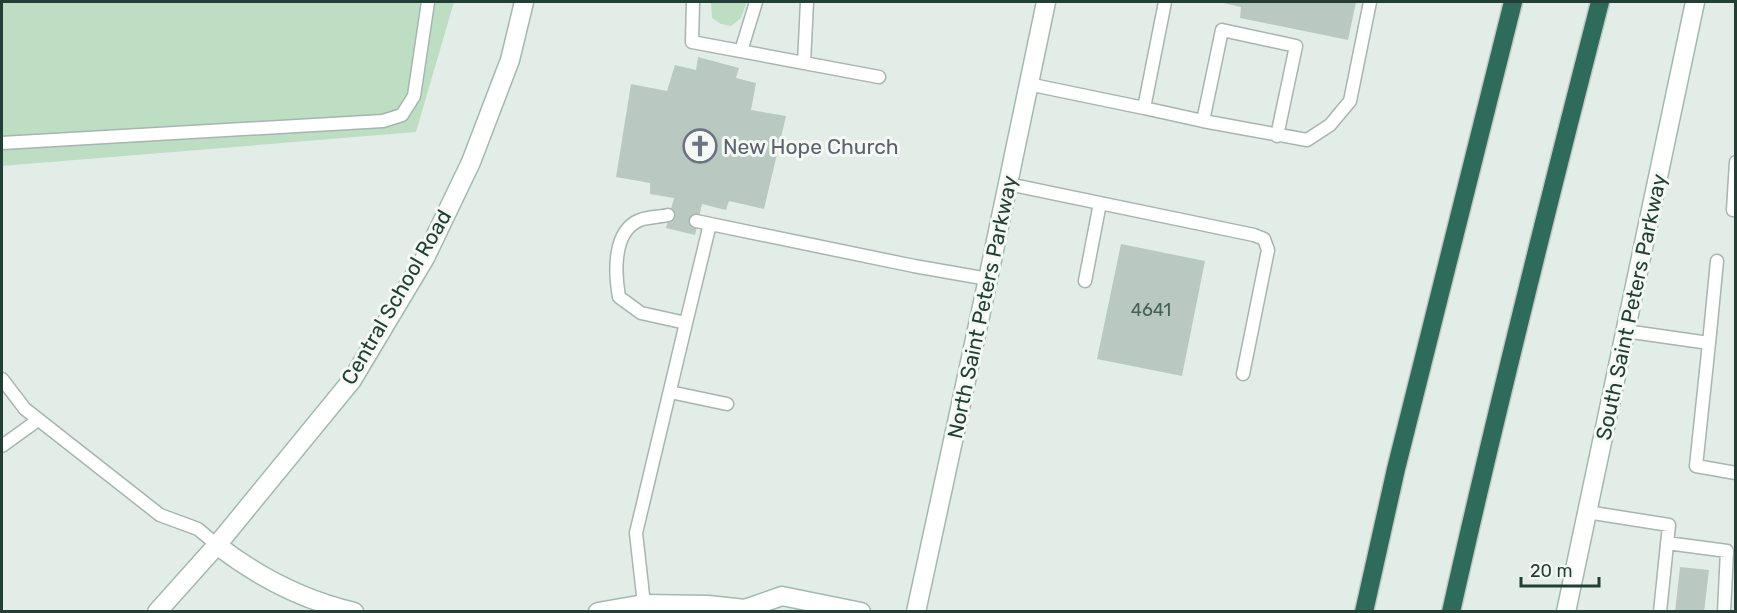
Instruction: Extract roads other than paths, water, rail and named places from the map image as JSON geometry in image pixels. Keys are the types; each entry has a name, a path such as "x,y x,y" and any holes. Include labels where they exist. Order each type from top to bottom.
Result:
{"highway":[{"path":"1364,612 1399,458 1513,2"},
{"path":"1451,612 1491,438 1600,2"}],"main road":[{"name":"Central School Road","path":"157,612 217,545 352,380 425,258 471,162 510,60 524,2"},
{"name":"North Saint Peters Parkway","path":"916,612 1046,2"},
{"name":"South Saint Peters Parkway","path":"1566,612 1695,2"},
{"path":"217,545 262,577 334,609 354,612"},
{"path":"598,612 644,604 708,605 747,610 782,596 861,612"}],"lane":[{"path":"2,143 383,121 402,115 414,96 428,2"},
{"path":"693,2 692,42 879,77"},
{"path":"741,51 756,2"},
{"path":"804,63 807,2"},
{"path":"1144,108 1165,2"},
{"path":"1028,84 1203,121 1307,140 1330,125 1350,100 1370,2"},
{"path":"1203,121 1222,30 1296,46 1277,135"},
{"path":"1736,162 1733,210 1736,210"},
{"path":"1008,184 1254,235 1264,239 1268,250 1243,374"},
{"path":"1085,281 1100,203"},
{"path":"668,215 638,221 623,234 615,271 619,297 641,313 686,323"},
{"path":"696,220 988,279"},
{"path":"644,604 636,533 710,224"},
{"path":"1717,261 1696,466 1736,473"},
{"path":"1626,331 1709,343"},
{"path":"2,379 25,409 160,515 198,529 217,545"},
{"path":"670,392 727,404"},
{"path":"2,446 38,420"},
{"path":"1587,513 1670,525 1660,612"},
{"path":"1668,543 1731,551 1724,612"}],"place":[{"name":"New Hope Church","path":"700,146"}]}
